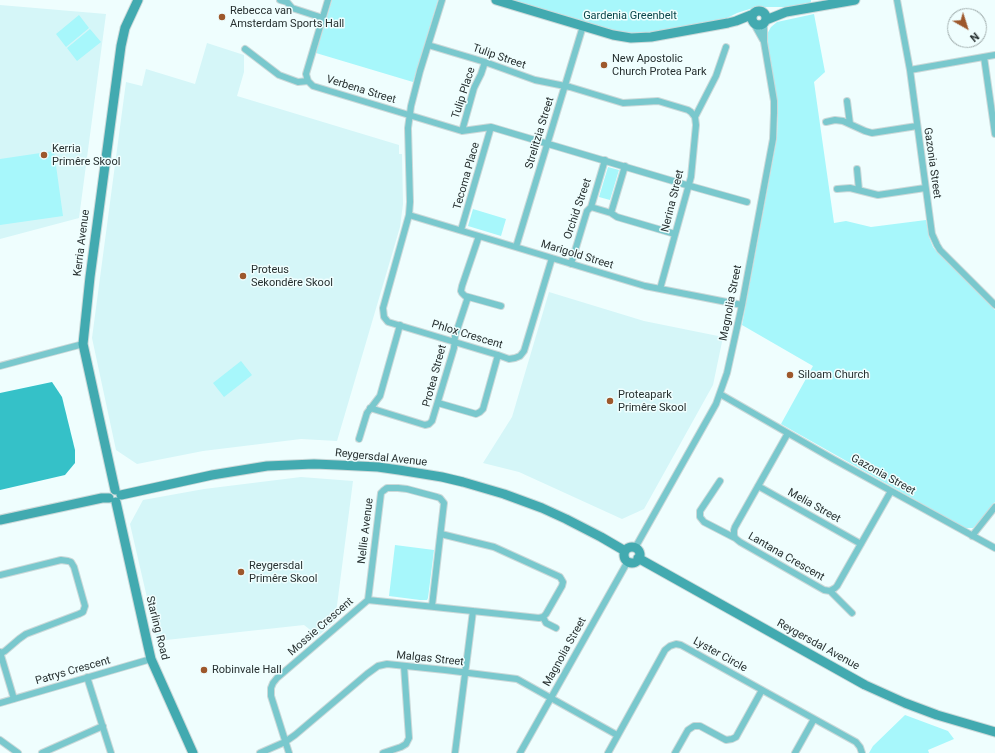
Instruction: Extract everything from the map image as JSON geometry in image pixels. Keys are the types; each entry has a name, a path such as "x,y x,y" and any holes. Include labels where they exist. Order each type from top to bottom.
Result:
{"street":[{"name":"Kerria Avenue","path":"115,496 83,344 92,262 121,46 125,28 138,0"},
{"path":"280,0 287,2 292,8 323,18"},
{"path":"308,81 306,74 328,0"},
{"path":"359,439 367,413 380,396 400,326 388,322 382,311 409,214 408,128 411,106 442,0"},
{"path":"496,0 622,37 641,38 736,21 758,19 786,12 855,0"},
{"name":"Gazonia Street","path":"897,0 910,70 931,229 937,245 945,255 995,305"},
{"name":"Magnolia Street","path":"635,548 716,404 730,363 763,194 774,126 774,101 764,42 758,19"},
{"name":"Magnolia Street","path":"758,19 764,42"},
{"name":"Strelitzia Street","path":"516,247 583,26"},
{"name":"Tulip Street","path":"428,45 485,62 535,80 564,86"},
{"name":"Verbena Street","path":"245,48 279,75 298,82 308,81 313,86 410,115"},
{"name":"Nerina Street","path":"660,289 691,177 696,125 695,117 716,76 726,48"},
{"path":"910,70 995,55"},
{"path":"984,57 995,134"},
{"name":"Tulip Place","path":"462,131 474,88 485,62"},
{"path":"564,86 623,103 658,101 688,110 695,117"},
{"path":"847,101 850,124"},
{"path":"410,115 462,131 491,127 747,202"},
{"path":"826,122 839,120 865,132 872,133 917,126"},
{"name":"Tecoma Place","path":"461,230 491,127"},
{"name":"Orchid Street","path":"571,264 587,211 591,207 605,160"},
{"path":"611,213 625,166"},
{"path":"857,169 859,190"},
{"path":"837,189 850,188 878,195 925,188"},
{"path":"591,207 611,213 617,217 675,234"},
{"name":"Marigold Street","path":"409,214 645,286 742,305"},
{"path":"479,236 461,288 462,293 501,306"},
{"name":"Phlox Crescent","path":"400,326 509,358 520,356 524,351 552,258"},
{"name":"Protea Street","path":"370,408 427,425 431,423 438,404 454,348 455,336 468,296"},
{"path":"0,366 83,344"},
{"path":"438,404 476,414 480,412 483,409 498,355"},
{"name":"Gazonia Street","path":"720,394 995,548"},
{"name":"Lantana Crescent","path":"788,433 735,527 734,532 736,538 740,542 824,590 830,591 837,586 891,491"},
{"name":"Reygersdal Avenue","path":"0,520 212,474 267,466 314,464 413,472 463,482 504,494 542,508 601,537 625,551"},
{"path":"720,481 700,511 700,518 704,522 736,538"},
{"name":"Melia Street","path":"758,486 861,544"},
{"name":"Nellie Avenue","path":"368,600 381,496 383,491 387,488 403,488 440,498 444,503 432,606"},
{"name":"Starling Road","path":"115,496 151,659 193,753"},
{"path":"972,536 995,507"},
{"path":"440,534 494,547 560,578 562,586 543,617 546,623 556,628"},
{"path":"631,547 635,548 639,551 639,556 635,562 628,561 624,555 625,551 631,547"},
{"name":"Reygersdal Avenue","path":"638,558 865,685 926,711 995,732"},
{"path":"0,575 61,560 68,561 74,566 85,606 83,612 26,634 5,651 0,653 2,664 14,699"},
{"name":"Magnolia Street","path":"520,753 628,561"},
{"path":"830,591 852,613"},
{"name":"Mossie Crescent","path":"289,753 271,696 271,688 273,683 368,600 539,618 543,617"},
{"path":"456,753 473,611"},
{"name":"Lyster Circle","path":"608,753 666,650 673,645 682,645 858,743 862,753"},
{"name":"Patrys Crescent","path":"0,703 151,659"},
{"name":"Malgas Street","path":"260,753 285,742 295,735 372,670 378,666 387,664 517,679 617,736"},
{"path":"383,753 404,746 408,738 404,666"},
{"path":"87,677 111,753"},
{"path":"675,753 688,730 694,726 700,726 726,740 736,737 762,690"},
{"path":"795,753 814,719"},
{"path":"42,753 103,726"},
{"path":"0,740 18,753"}],"shaded area":[{"name":"Kerria Primêre Skool","path":"0,5 106,14 79,218 0,239"},
{"name":"Proteus Sekondêre Skool","path":"207,43 244,55 244,72 237,96 399,145 399,154 402,154 403,204 400,227 337,441 301,439 203,451 137,464 116,450 92,338 126,82 142,86 146,69 195,84"},
{"name":"Proteapark Primêre Skool","path":"549,292 644,321 723,337 713,385 644,509 622,519 519,472 483,463 512,417"},
{"path":"52,382 62,397 75,450 75,463 65,475 0,490 0,393"},
{"name":"Reygersdal Primêre Skool","path":"301,477 353,481 335,621 318,636 304,625 157,641 130,524 143,500 204,489"}],"green space":[{"path":"332,0 438,0 413,82 316,53"},
{"name":"Gardenia Greenbelt","path":"512,0 811,0 811,3 788,7 756,7 737,13 725,19 651,32 632,33 613,30"},
{"path":"814,14 825,72 814,82 834,223 846,221 871,227 926,220 929,237 933,247 995,310 995,502 973,528 965,528 781,424 813,366 742,325 777,138 778,112 766,36 771,27 777,22"},
{"path":"79,15 89,28 66,47 56,34"},
{"path":"90,29 101,42 77,61 67,48"},
{"path":"54,151 63,216 0,225 0,159"},
{"path":"608,167 619,170 610,200 599,197"},
{"path":"473,209 506,219 501,236 468,226"},
{"path":"241,361 252,375 224,397 213,383"},
{"path":"395,545 434,550 427,600 389,596"},
{"path":"905,715 948,731 954,739 928,750 929,753 869,753 873,746"}],"place":[{"name":"Rebecca van Amsterdam Sports Hall","path":"222,17"},
{"name":"New Apostolic Church Protea Park","path":"604,65"},
{"name":"Kerria Primêre Skool","path":"44,155"},
{"name":"Proteus Sekondêre Skool","path":"243,276"},
{"name":"Siloam Church","path":"790,375"},
{"name":"Proteapark Primêre Skool","path":"610,401"},
{"name":"Reygersdal Primêre Skool","path":"241,572"},
{"name":"Robinvale Hall","path":"204,670"}]}
